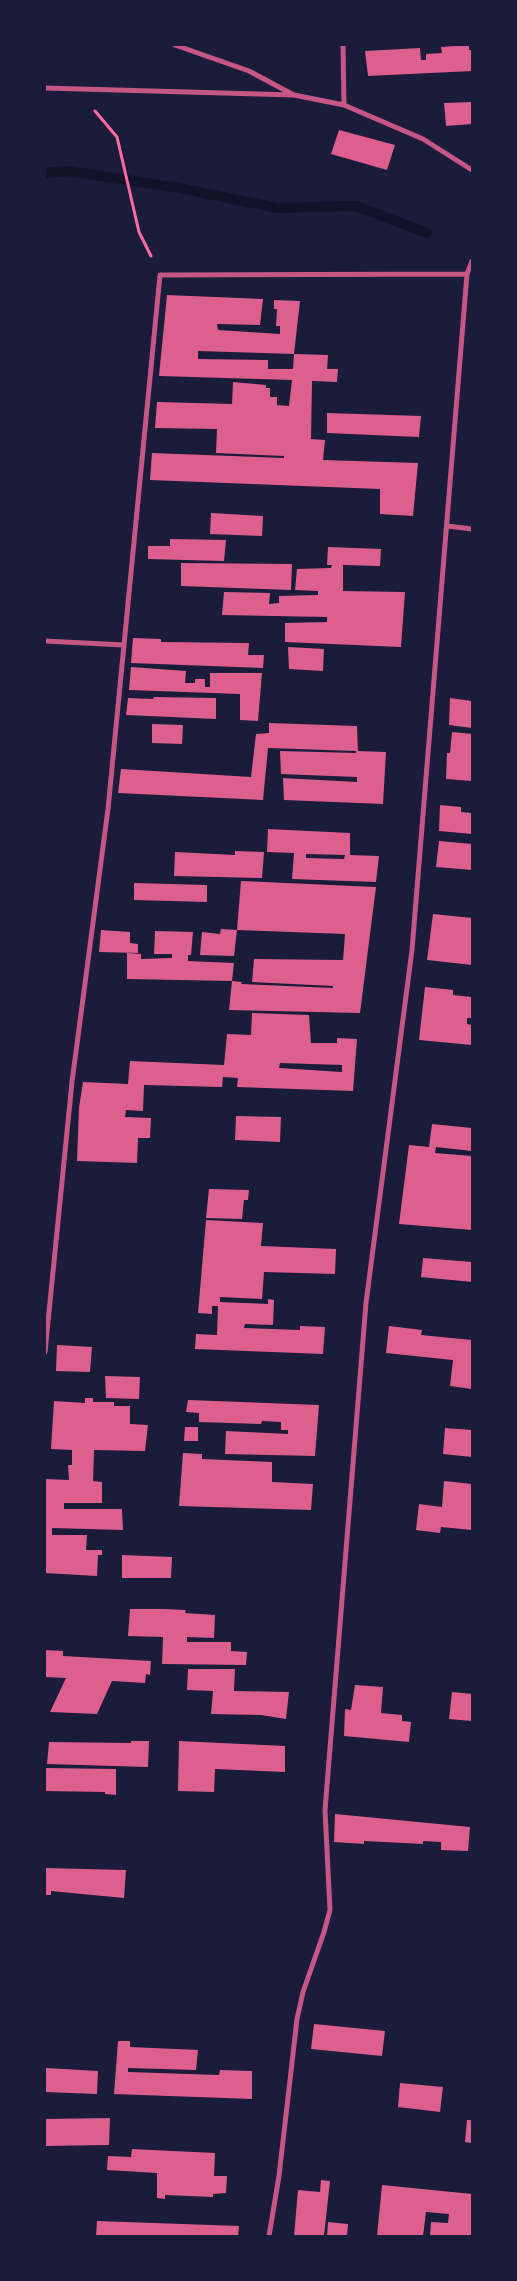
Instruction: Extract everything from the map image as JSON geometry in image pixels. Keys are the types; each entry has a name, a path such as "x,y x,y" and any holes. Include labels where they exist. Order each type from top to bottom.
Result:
{"street":[{"path":"176,45 249,71 294,95"},
{"path":"343,45 344,106"},
{"path":"45,88 294,95 344,106 423,139 472,170"},
{"path":"269,2236 279,2176 297,2019 303,1992 330,1910 325,1810 365,1313 412,950 467,274 472,261"},
{"path":"45,1352 72,1082 108,809 160,275 467,274"},
{"path":"447,526 472,529"},
{"path":"45,641 124,645"}],"path":[{"path":"117,137 139,232 160,275"}],"building":[{"path":"469,45 469,50 472,50 472,71 368,76 365,51 420,48 421,60 426,60 426,54 442,53 441,47"},
{"path":"472,102 472,124 446,126 444,103"},
{"path":"339,130 395,145 387,170 331,154"},
{"path":"167,295 263,299 260,325 217,324 218,330 280,334 280,326 276,326 277,309 274,309 274,300 300,301 294,354 328,355 327,369 338,369 337,382 312,381 311,439 325,440 323,460 418,463 413,516 380,514 380,489 150,480 152,453 284,458 284,456 216,453 217,429 155,428 157,402 232,404 233,382 266,385 266,388 270,388 270,397 277,397 277,405 289,406 292,380 159,376","holes":["198,351 294,354 293,369 268,369 268,360 198,359"]},
{"path":"327,413 421,416 419,437 327,433"},
{"path":"211,513 263,516 262,536 210,534"},
{"path":"170,539 226,540 224,561 148,559 148,546 170,546"},
{"path":"328,547 381,549 380,566 343,565 343,591 405,592 401,647 285,642 285,623 327,622 327,617 222,615 224,592 270,593 269,604 279,603 279,596 318,595 318,591 295,590 297,569 331,568 332,565 327,565"},
{"path":"181,563 292,564 291,590 181,586"},
{"path":"133,638 161,639 161,642 249,643 248,655 264,655 263,668 131,663"},
{"path":"288,647 324,649 323,671 289,669"},
{"path":"131,667 186,671 185,683 195,683 195,679 205,679 205,687 210,687 210,673 262,673 258,721 240,720 240,694 129,690"},
{"path":"154,697 216,698 216,719 126,715 128,698 153,699"},
{"path":"450,698 472,701 472,728 449,725"},
{"path":"269,723 357,726 358,751 386,752 383,804 284,800 283,778 357,782 357,777 281,774 280,751 356,753 356,751 268,748 263,800 118,793 121,769 251,777 256,734 269,733"},
{"path":"152,724 183,725 182,744 152,743"},
{"path":"452,732 472,734 472,781 446,779 447,753 450,753"},
{"path":"440,805 461,807 461,812 472,813 472,834 439,831"},
{"path":"268,829 350,833 350,855 379,856 376,882 292,879 294,853 267,852","holes":["306,854 345,855 344,859 306,858"]},
{"path":"439,841 472,844 472,870 436,867"},
{"path":"235,851 264,852 262,878 174,876 175,852 235,855"},
{"path":"241,881 376,887 360,1013 229,1010 232,981 242,982 241,984 333,988 333,986 252,982 254,959 343,960 345,934 237,930"},
{"path":"134,883 207,885 207,902 134,900"},
{"path":"433,914 472,918 472,965 427,960"},
{"path":"221,929 237,930 234,956 200,955 202,932 220,934"},
{"path":"101,930 130,932 130,943 138,944 138,953 99,952"},
{"path":"155,931 193,932 191,955 188,955 188,961 234,963 232,981 127,979 127,953 141,954 141,959 172,958 172,954 154,954"},
{"path":"425,987 453,990 453,995 472,997 472,1018 467,1018 467,1024 472,1025 472,1045 419,1040"},
{"path":"252,1013 309,1015 311,1043 337,1043 337,1038 357,1039 353,1091 237,1087 238,1078 223,1077 222,1087 144,1085 143,1111 126,1110 125,1117 151,1118 150,1138 138,1138 137,1163 77,1161 79,1108 83,1082 128,1084 130,1061 224,1065 227,1034 251,1035","holes":["280,1063 342,1065 342,1072 279,1068"]},
{"path":"236,1116 281,1117 280,1142 235,1140"},
{"path":"432,1124 472,1128 472,1151 436,1147 435,1153 472,1156 472,1230 399,1224 409,1145 429,1147"},
{"path":"209,1189 249,1190 248,1200 244,1200 242,1219 206,1218"},
{"path":"206,1220 263,1223 261,1246 336,1249 335,1274 264,1272 262,1299 220,1297 220,1302 268,1304 268,1299 274,1300 273,1325 245,1324 244,1328 300,1330 300,1326 325,1327 323,1354 195,1349 196,1334 217,1335 218,1306 212,1306 212,1314 198,1313"},
{"path":"423,1258 472,1262 472,1282 421,1277"},
{"path":"389,1326 422,1330 421,1335 472,1340 472,1389 450,1386 453,1360 386,1353"},
{"path":"57,1345 92,1347 90,1372 56,1371"},
{"path":"105,1376 140,1377 139,1399 106,1398"},
{"path":"85,1398 93,1398 93,1402 114,1402 114,1406 130,1406 130,1424 148,1425 145,1451 94,1450 93,1481 102,1482 102,1503 64,1503 64,1509 122,1509 123,1530 52,1528 52,1535 87,1535 86,1550 102,1550 102,1555 98,1555 97,1576 45,1573 45,1479 69,1480 68,1465 72,1465 72,1450 51,1449 54,1401 85,1403"},
{"path":"188,1400 319,1405 315,1456 225,1454 226,1431 288,1434 288,1430 281,1430 281,1422 262,1421 261,1424 199,1422 199,1413 186,1412"},
{"path":"185,1427 198,1427 198,1441 184,1441"},
{"path":"445,1428 472,1430 472,1457 443,1454"},
{"path":"183,1453 202,1454 202,1459 272,1462 272,1482 313,1484 311,1510 179,1506"},
{"path":"444,1481 472,1484 472,1530 441,1527 440,1533 416,1530 419,1504 442,1507"},
{"path":"122,1555 172,1557 171,1578 122,1578"},
{"path":"130,1609 186,1610 185,1613 215,1615 214,1638 187,1637 187,1642 231,1642 231,1651 247,1652 246,1665 162,1664 163,1637 128,1636"},
{"path":"45,1650 63,1651 63,1656 151,1661 150,1675 146,1674 145,1683 112,1681 97,1714 50,1712 66,1678 45,1677"},
{"path":"188,1669 235,1669 234,1691 289,1692 286,1719 261,1715 211,1714 213,1691 187,1690"},
{"path":"355,1685 383,1687 381,1713 402,1715 402,1721 411,1722 409,1742 344,1736 345,1709 351,1710"},
{"path":"452,1692 472,1694 472,1721 449,1719"},
{"path":"131,1741 149,1741 148,1767 47,1764 49,1742 131,1743"},
{"path":"179,1741 285,1746 285,1772 215,1769 214,1792 178,1791"},
{"path":"45,1768 116,1769 116,1795 105,1794 105,1792 45,1791"},
{"path":"335,1814 470,1827 468,1851 441,1850 441,1842 423,1841 423,1844 364,1841 364,1844 334,1842"},
{"path":"45,1868 126,1870 124,1898 51,1891 51,1895 45,1895"},
{"path":"314,2024 385,2031 382,2056 311,2049"},
{"path":"118,2041 130,2041 130,2047 198,2050 196,2070 128,2068 128,2072 219,2075 220,2070 252,2071 252,2099 114,2094"},
{"path":"46,2068 98,2071 97,2094 45,2092"},
{"path":"400,2083 443,2087 440,2112 398,2107"},
{"path":"110,2118 109,2145 45,2146 45,2119"},
{"path":"467,2120 472,2120 472,2143 465,2142"},
{"path":"132,2149 215,2153 214,2176 227,2176 226,2193 213,2194 213,2197 165,2195 165,2199 157,2198 157,2173 107,2170 108,2156 131,2157"},
{"path":"321,2180 330,2181 324,2236 294,2236 298,2190 320,2192"},
{"path":"382,2185 472,2194 472,2236 430,2236 431,2222 448,2223 449,2214 426,2212 423,2236 377,2236"},
{"path":"97,2221 239,2226 238,2236 96,2236"},
{"path":"328,2222 348,2224 347,2236 327,2236"}],"waterway":[{"path":"45,173 68,171 179,188 278,208 356,206 427,233"}]}
